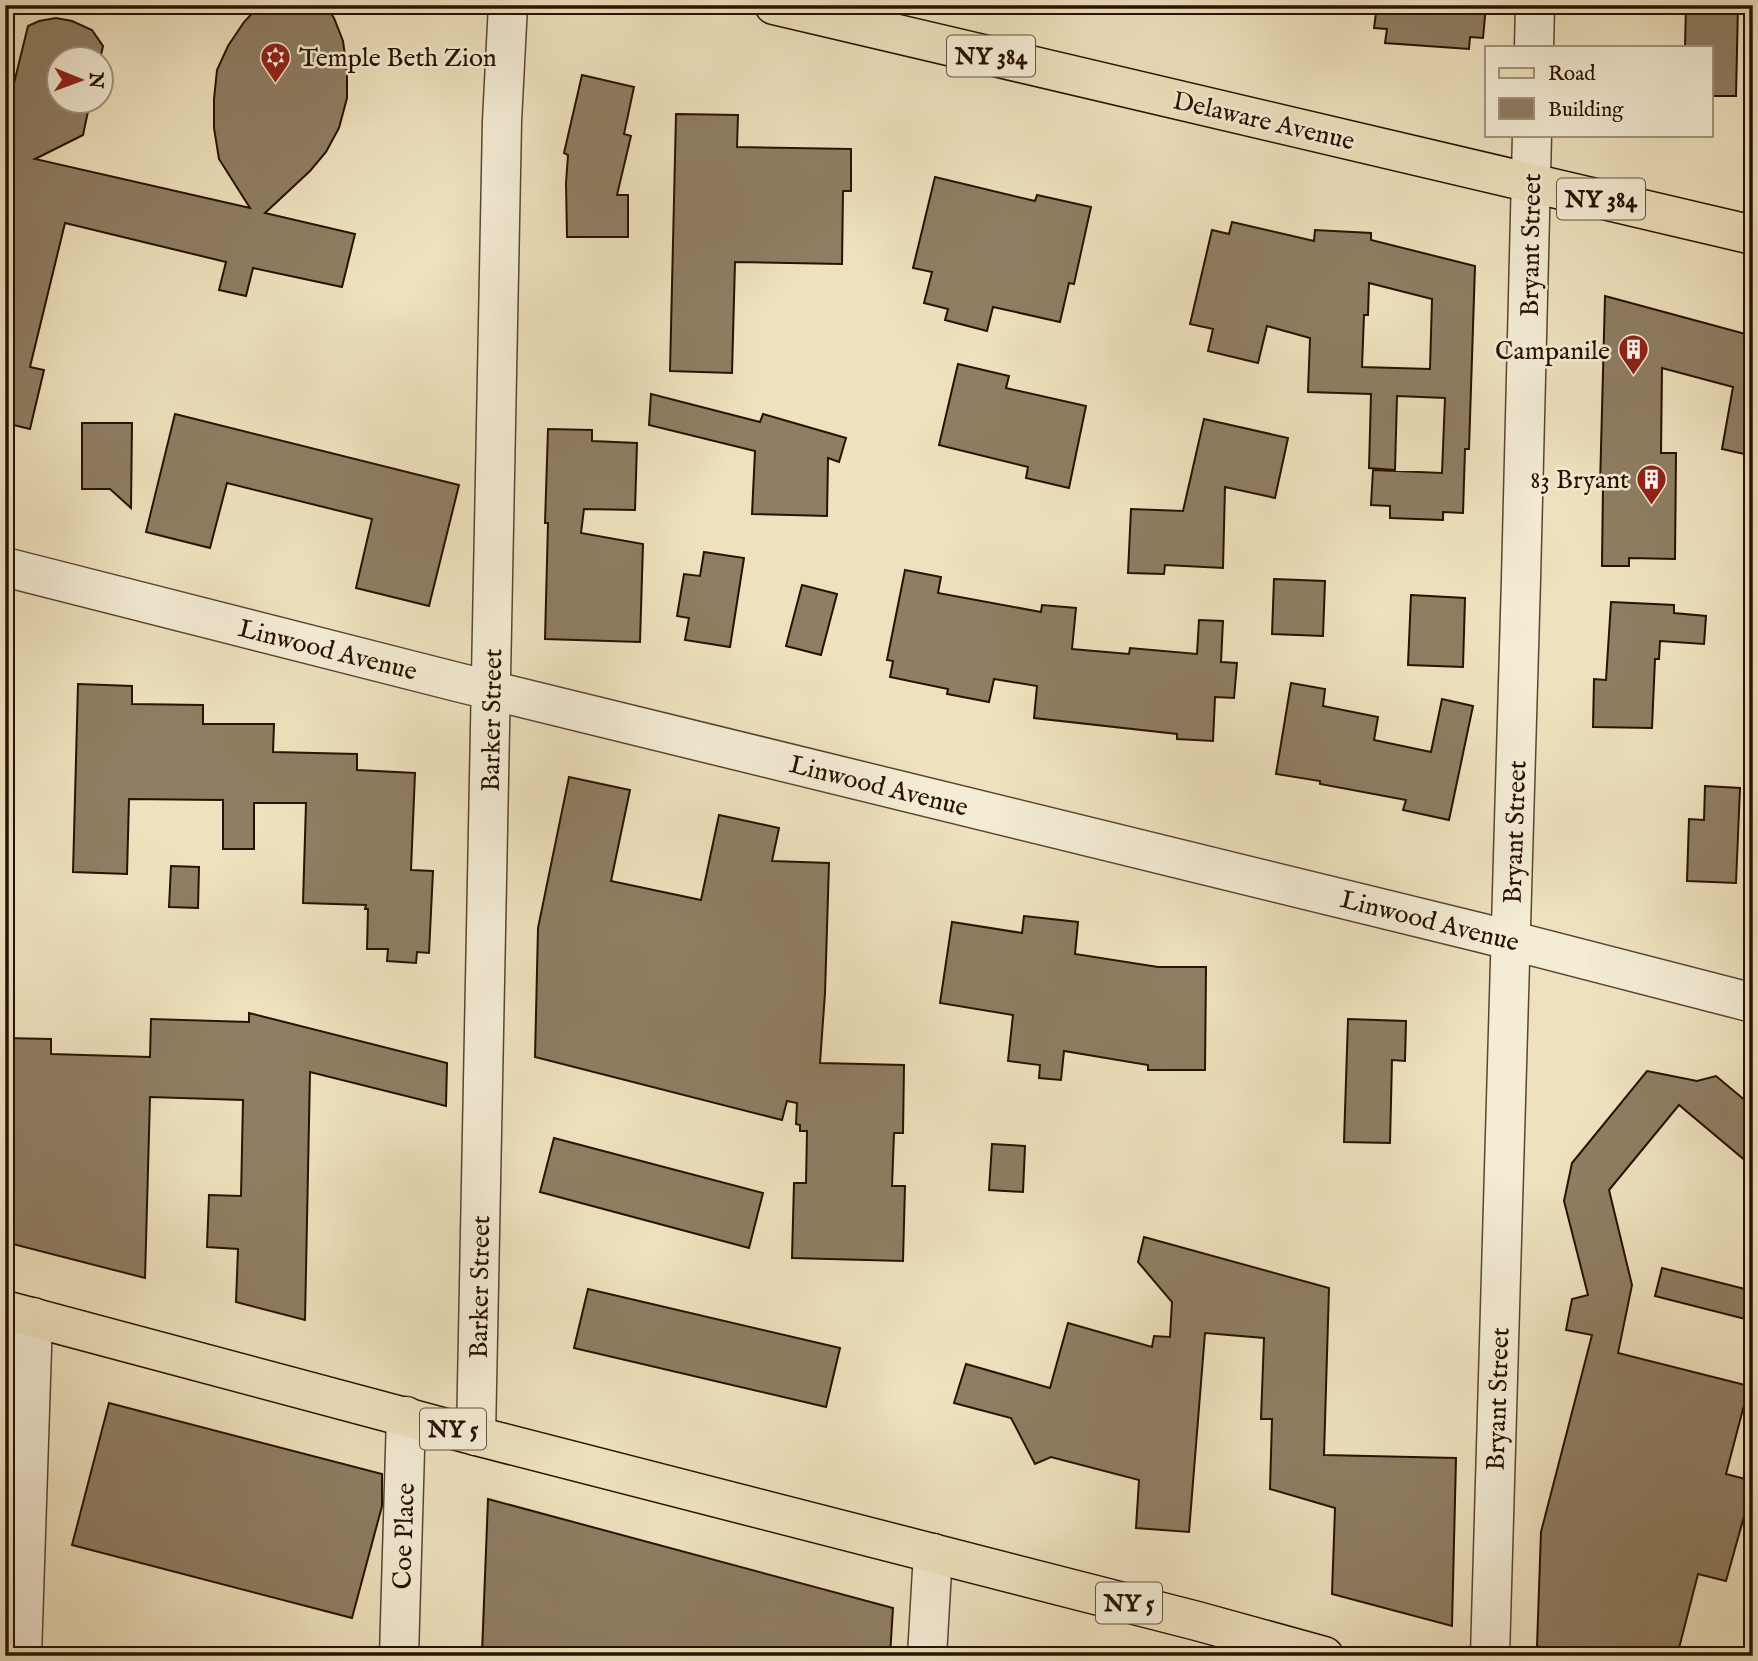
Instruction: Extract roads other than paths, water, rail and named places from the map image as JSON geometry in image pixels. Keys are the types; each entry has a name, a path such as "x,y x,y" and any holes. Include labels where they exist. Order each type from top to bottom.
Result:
{"main road":[{"name":"Delaware Avenue","path":"775,5 1753,235"},
{"name":"NY 5","path":"19,1313 476,1436 1324,1656"}],"street":[{"name":"Barker Street","path":"476,1436 502,121 508,5"},
{"path":"1534,46 1535,5"},
{"name":"Bryant Street","path":"1490,1656 1532,136"},
{"name":"Linwood Avenue","path":"5,567 1753,1003"},
{"path":"19,1313 22,1656"},
{"name":"Coe Place","path":"399,1656 406,1416"},
{"path":"927,1656 933,1553"}],"place":[{"name":"Temple Beth Zion","path":"276,84"},
{"name":"Campanile","path":"1633,377"},
{"name":"83 Bryant","path":"1652,506"}]}
